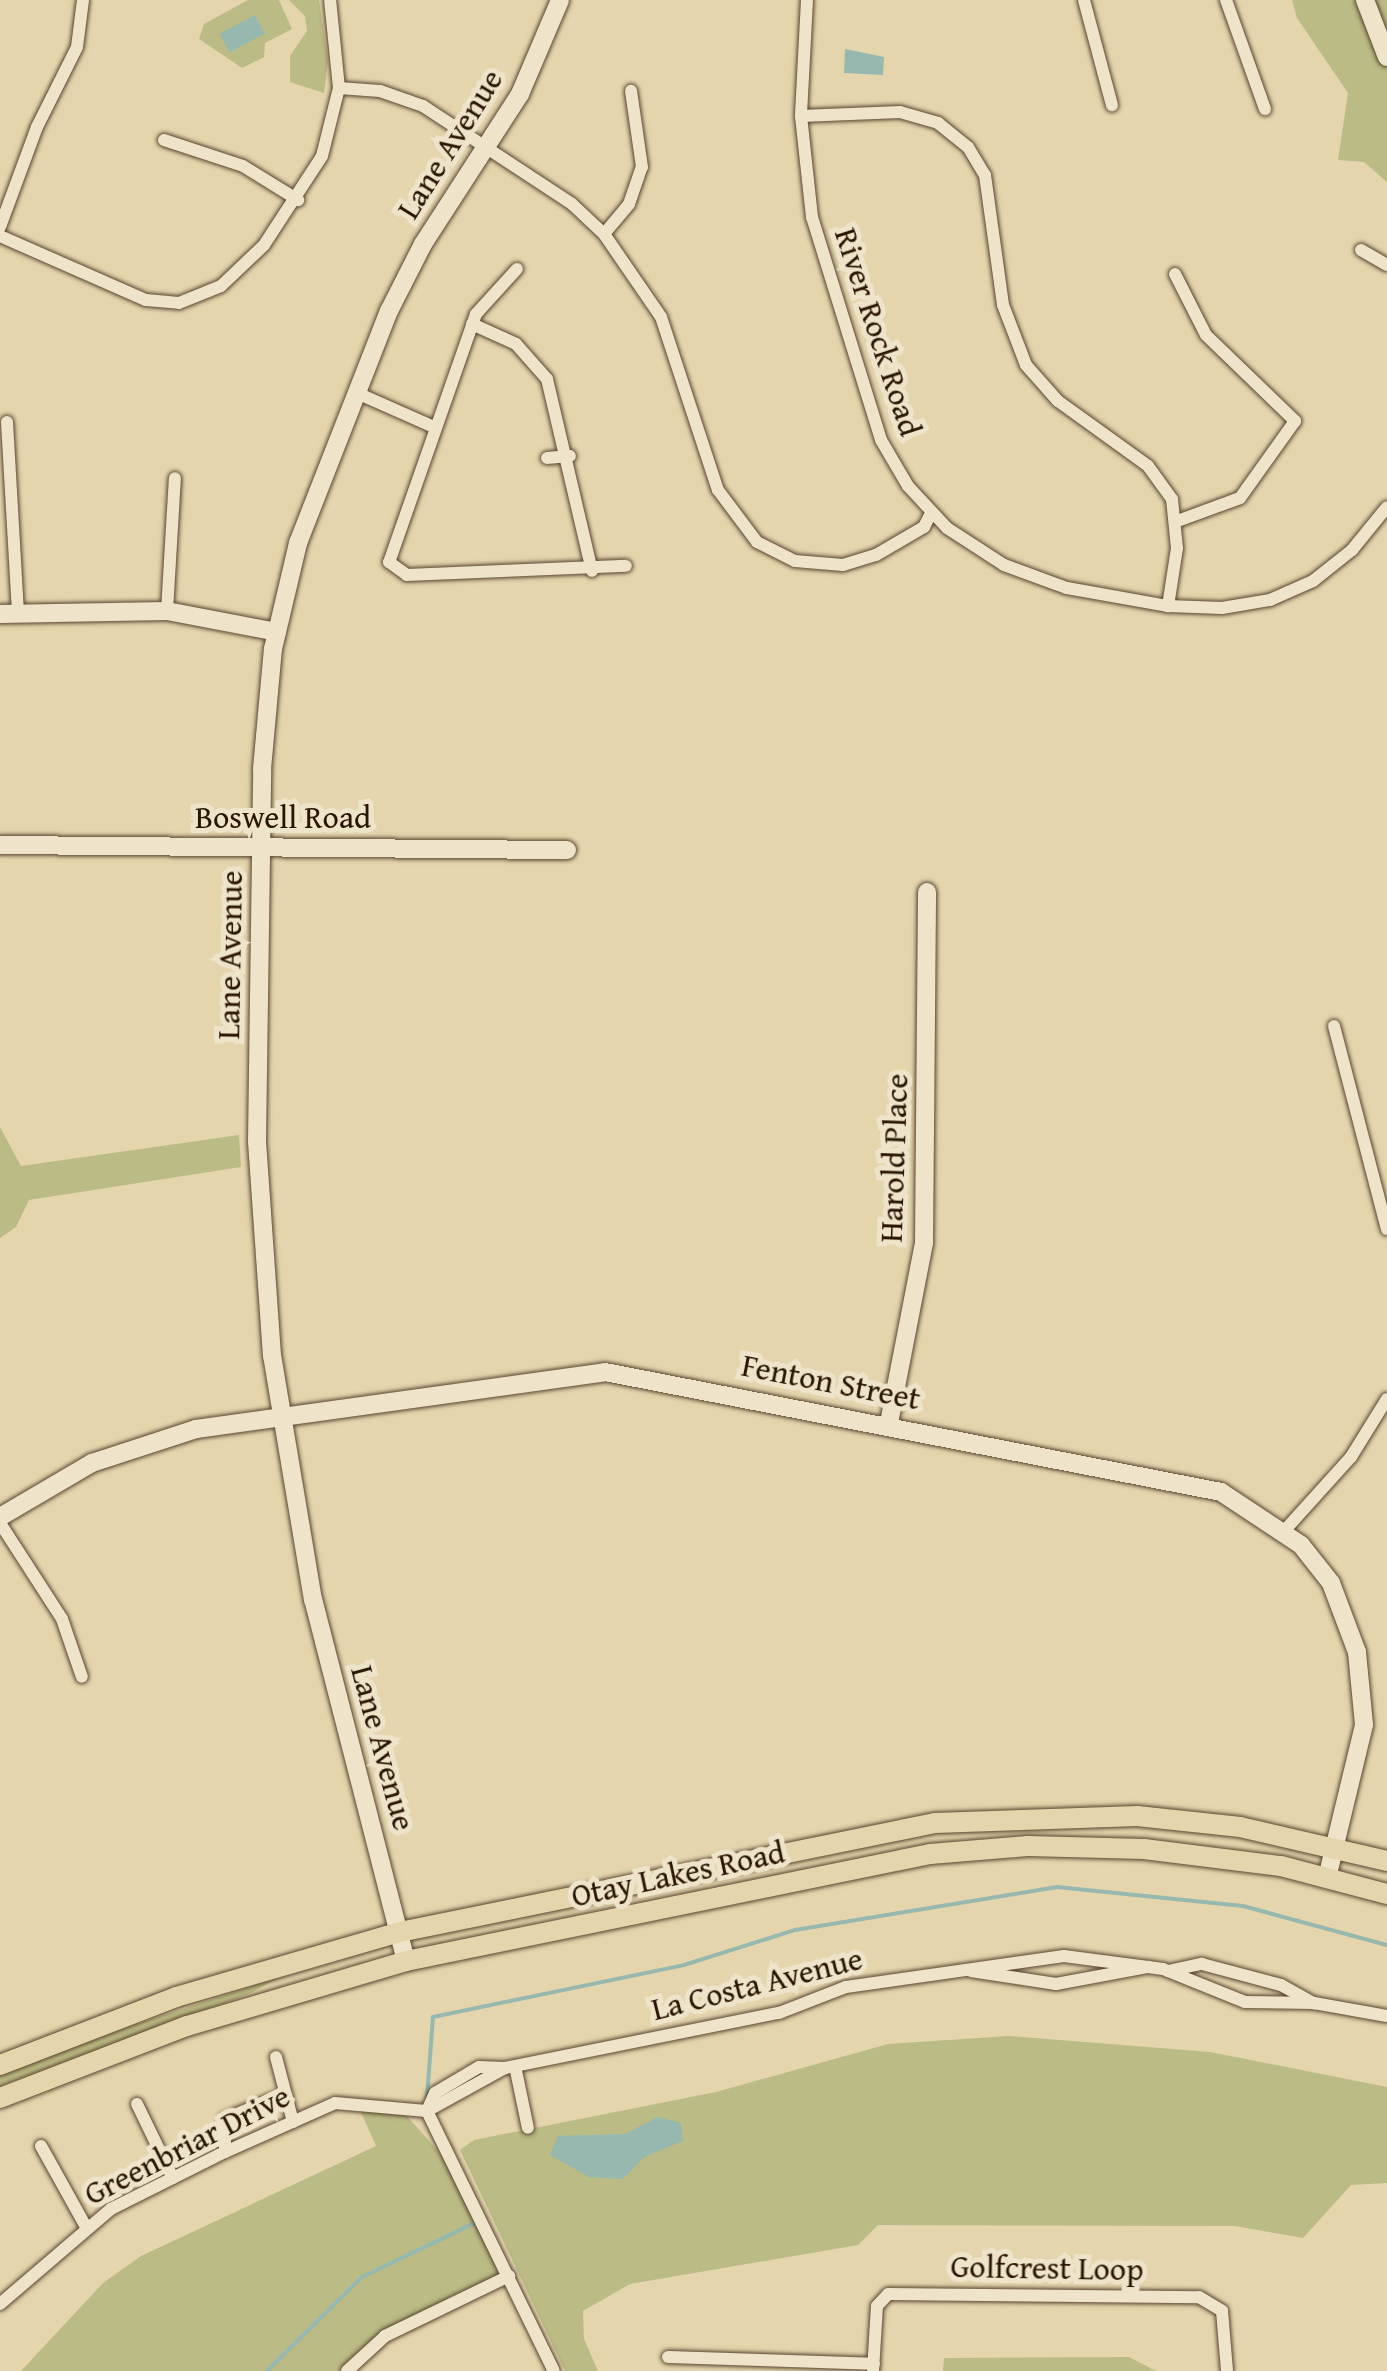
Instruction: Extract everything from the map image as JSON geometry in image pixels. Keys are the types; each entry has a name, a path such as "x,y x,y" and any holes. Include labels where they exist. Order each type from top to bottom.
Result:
{"main road":[{"name":"Otay Lakes Road","path":"0,2065 176,1997 400,1932 935,1824 1136,1816 1337,1846 1387,1861"},
{"name":"Otay Lakes Road","path":"0,2098 187,2026 406,1961 930,1854 1028,1846 1144,1849 1281,1866 1387,1894"}],"street":[{"path":"0,228 37,128 77,47 83,0"},
{"path":"0,236 126,294 179,303 221,286 298,200 322,156 339,88 331,0"},
{"name":"Lane Avenue","path":"406,1961 314,1600 281,1416 259,1197 261,846 277,632 287,576 358,393 423,244 520,94 560,0"},
{"name":"River Rock Road","path":"807,0 801,116 812,218 846,344 886,451 931,513 1020,572 1168,606 1238,607 1299,588 1340,562 1387,506"},
{"path":"1084,0 1112,104"},
{"path":"1226,0 1265,109"},
{"path":"1365,0 1387,57"},
{"path":"339,88 406,98 572,204 604,234 662,317 718,490 747,534 795,561 843,565 876,556 924,527 931,513"},
{"path":"604,234 629,204 642,167 631,91"},
{"path":"801,116 900,112 938,123 968,147 988,188 1014,344 1058,401 1156,473 1177,521 1168,606"},
{"path":"164,140 243,166 298,200"},
{"path":"1361,250 1387,265"},
{"path":"517,269 488,295 472,324 393,538 389,562 407,576 592,572 626,566"},
{"path":"1175,274 1206,335 1295,421 1240,498 1177,521"},
{"path":"472,324 516,344 541,368 570,456 592,572"},
{"path":"358,393 434,427"},
{"path":"8,422 9,614 167,611 277,632"},
{"path":"547,458 570,456"},
{"path":"167,611 175,478"},
{"name":"Boswell Road","path":"0,845 567,850"},
{"name":"Harold Place","path":"889,1423 924,1243 926,892"},
{"path":"1334,1026 1387,1229"},
{"name":"Fenton Street","path":"0,1520 39,1490 131,1448 196,1429 605,1372 889,1423 1221,1492 1285,1530 1331,1583 1362,1670 1364,1726 1327,1878"},
{"path":"1285,1530 1351,1457 1387,1399"},
{"path":"0,1520 62,1620 82,1677"},
{"name":"La Costa Avenue","path":"426,2110 510,2067 779,2012 846,1987 1064,1956 1168,1970 1245,2002 1314,2003 1387,2016"},
{"name":"La Costa Avenue","path":"1168,1970 1202,1964 1297,1990 1314,2003"},
{"name":"La Costa Avenue","path":"964,1969 1056,1984 1152,1966"},
{"path":"276,2057 283,2095 294,2122"},
{"path":"510,2067 528,2128"},
{"path":"225,2152 226,2120 283,2095"},
{"name":"Greenbriar Drive","path":"0,2303 86,2227 225,2152 335,2103 426,2110"},
{"path":"137,2104 173,2178"},
{"path":"426,2110 554,2371"},
{"path":"41,2146 86,2227"},
{"path":"347,2371 385,2336 509,2276"},
{"name":"Golfcrest Loop","path":"874,2368 877,2306 888,2294 1199,2297 1222,2311 1226,2371"},
{"path":"668,2357 874,2368"}],"green space":[{"path":"248,0 279,0 292,29 265,43 264,57 242,68 199,39 204,24"},
{"path":"289,0 319,0 328,62 324,93 290,82 290,56 307,31 305,16"},
{"path":"1292,0 1387,0 1387,182 1364,162 1338,160 1348,93 1297,18"},
{"path":"0,1127 21,1166 239,1135 241,1167 29,1200 16,1227 0,1238"},
{"path":"280,1977 249,1994 0,2086 0,2075 73,2045"},
{"path":"1009,2036 1210,2052 1387,2087 1387,2183 1351,2185 1303,2238 1235,2226 878,2225 858,2245 630,2284 583,2311 584,2339 598,2371 565,2371 460,2150 474,2140 716,2092 888,2044"},
{"path":"360,2110 405,2114 439,2152 481,2221 500,2276 405,2325 350,2371 21,2371 103,2283 141,2256 376,2146"},
{"path":"1129,2357 1156,2371 943,2371 944,2358"}],"water":[{"path":"255,15 265,34 230,52 220,34"},
{"path":"845,49 884,57 883,75 844,73"},
{"path":"658,2117 681,2123 683,2141 644,2157 623,2179 589,2177 550,2155 558,2136 625,2134"}],"waterway":[{"path":"427,2098 433,2017 684,1965 795,1930 1057,1887 1243,1906 1387,1945"},
{"path":"267,2371 362,2277 477,2222"}]}
